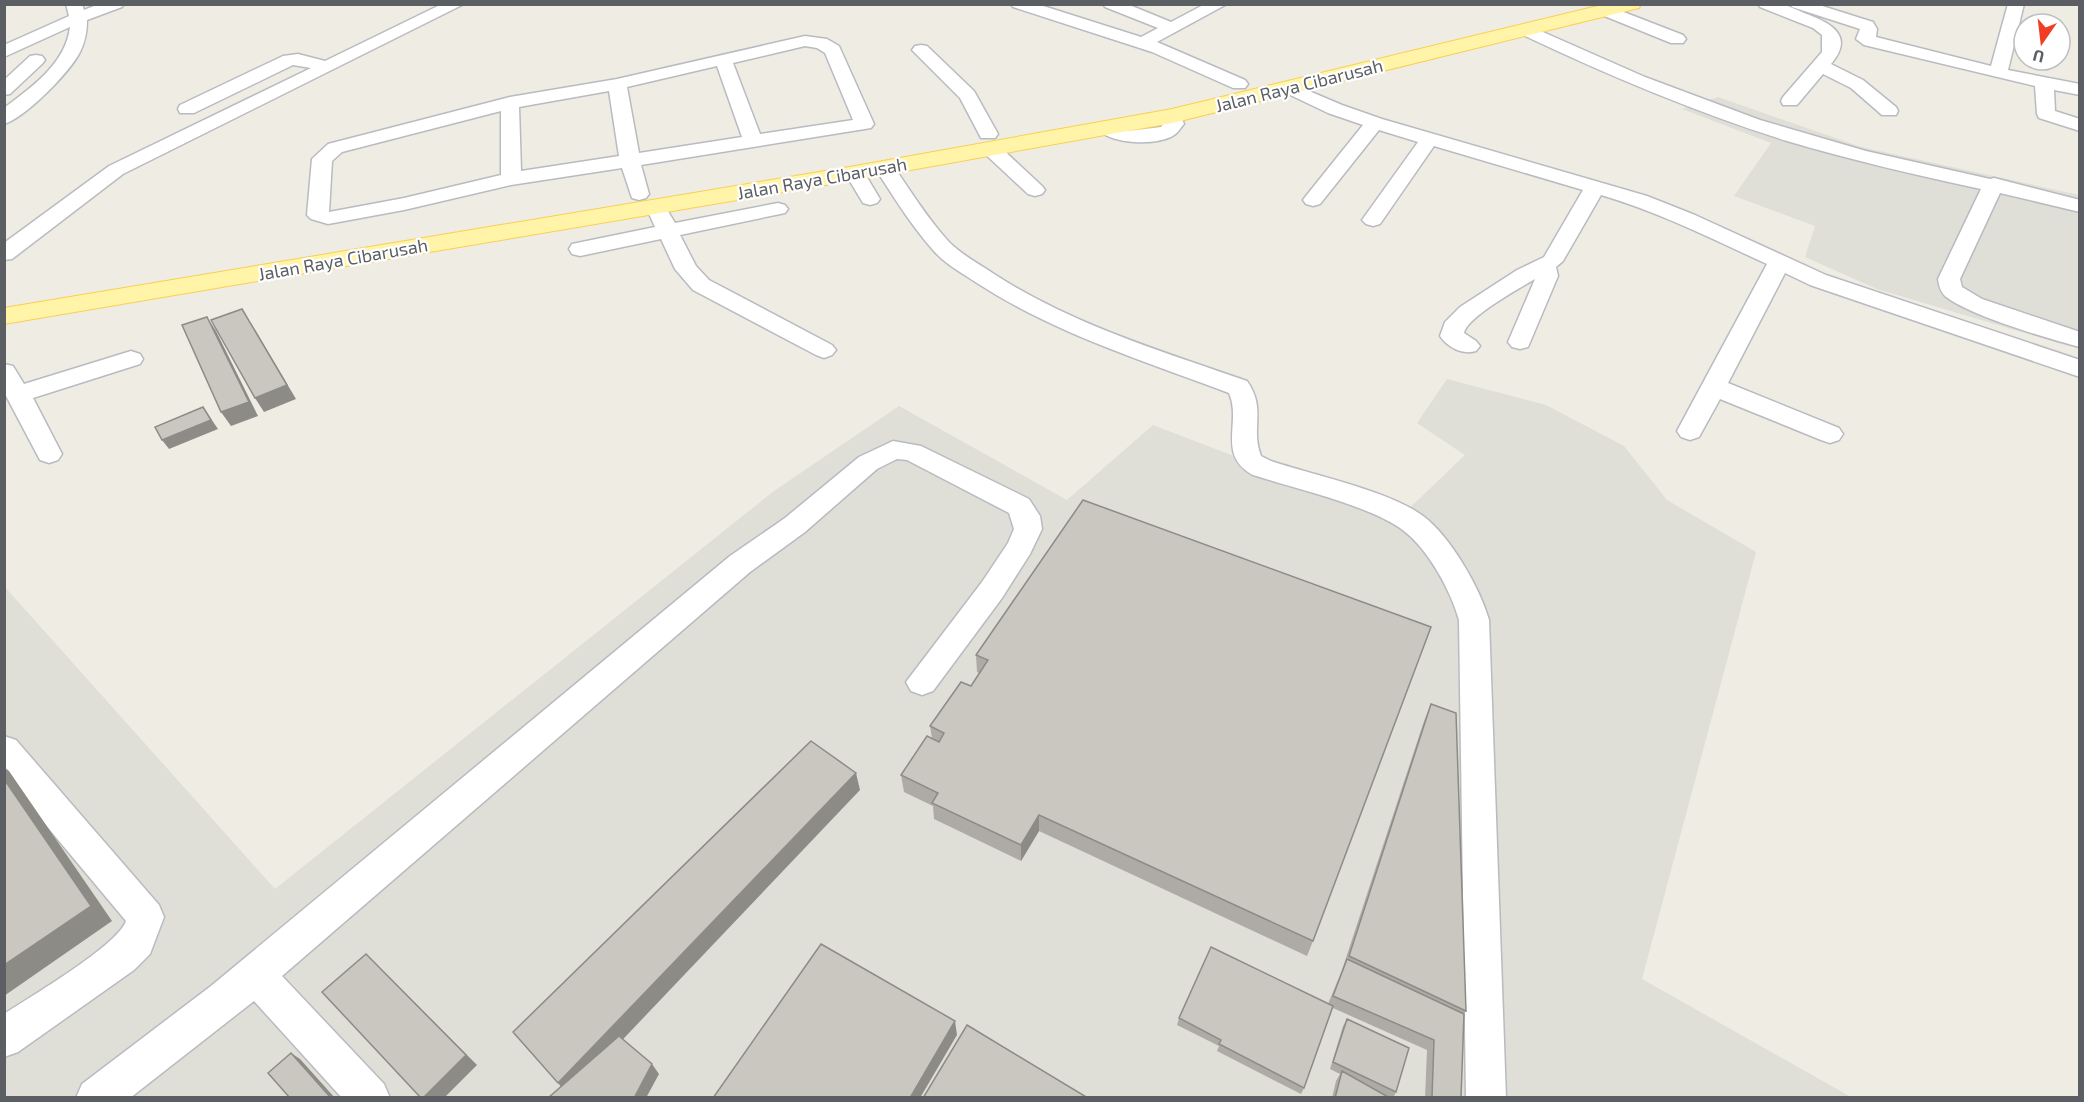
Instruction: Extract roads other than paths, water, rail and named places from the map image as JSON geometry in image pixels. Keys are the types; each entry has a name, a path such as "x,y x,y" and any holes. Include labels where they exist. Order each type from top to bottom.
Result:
{"main road":[{"name":"Jalan Raya Cibarusah","path":"4,300 647,200 885,168 1581,4"},
{"name":"Jalan Raya Cibarusah","path":"4,316 647,200 989,142 1107,128 1172,116 1632,4"}],"street":[{"path":"4,52 77,10 116,4"},
{"path":"4,254 116,170 456,4"},
{"path":"1019,4 1150,44"},
{"path":"1051,4 1150,44 1239,84"},
{"path":"1110,4 1172,28"},
{"path":"1175,4 1197,15"},
{"path":"1150,44 1172,28 1218,4"},
{"path":"1766,4 1827,28 1833,41 1831,53 1790,101"},
{"path":"1798,4 1867,26 1869,29 1865,39 1870,41 1998,73 2079,90"},
{"path":"1998,73 2016,4"},
{"path":"4,118 41,88 67,60 78,38 77,10"},
{"path":"1608,11 1677,39"},
{"path":"1527,30 1600,66 1697,105 1832,148 1994,184 2079,206"},
{"path":"805,41 822,43 833,50 864,124 512,179 328,218 318,215 322,159 331,151 510,103 617,84 805,41"},
{"path":"921,50 968,95 989,142 1035,190"},
{"path":"187,109 289,60 298,59 327,67"},
{"path":"4,90 36,60"},
{"path":"723,60 753,141"},
{"path":"1820,65 1857,84 1889,111"},
{"path":"2044,83 2046,114 2079,125"},
{"path":"617,84 630,160 647,200 686,269 701,285 824,350"},
{"path":"1290,88 1335,109 1375,123 1640,201 1688,219 1818,280 2079,369"},
{"path":"510,103 512,179"},
{"path":"1313,200 1375,123"},
{"path":"1373,220 1429,140"},
{"path":"885,168 942,248 959,261 1008,293 1038,309 1122,345 1238,387 1245,397 1244,452 1251,462 1397,513 1423,531 1460,583 1474,620 1486,1098"},
{"path":"855,173 870,199"},
{"path":"1994,184 1949,279 1952,290 1974,304 2079,340"},
{"path":"1468,346 1452,336 1453,327 1468,312 1525,275 1545,266 1556,256 1595,187"},
{"path":"580,249 778,210"},
{"path":"1690,431 1779,263"},
{"path":"1520,342 1547,276 1545,266"},
{"path":"18,394 131,359"},
{"path":"4,372 49,454"},
{"path":"1714,387 1830,434"},
{"path":"96,1098 225,1000 740,564 795,525 868,463 893,450 912,452 1019,506 1026,516 1028,529 1020,547 992,590 922,682"},
{"path":"4,750 146,917 137,941 121,957 4,1038"},
{"path":"255,974 370,1098"}]}
